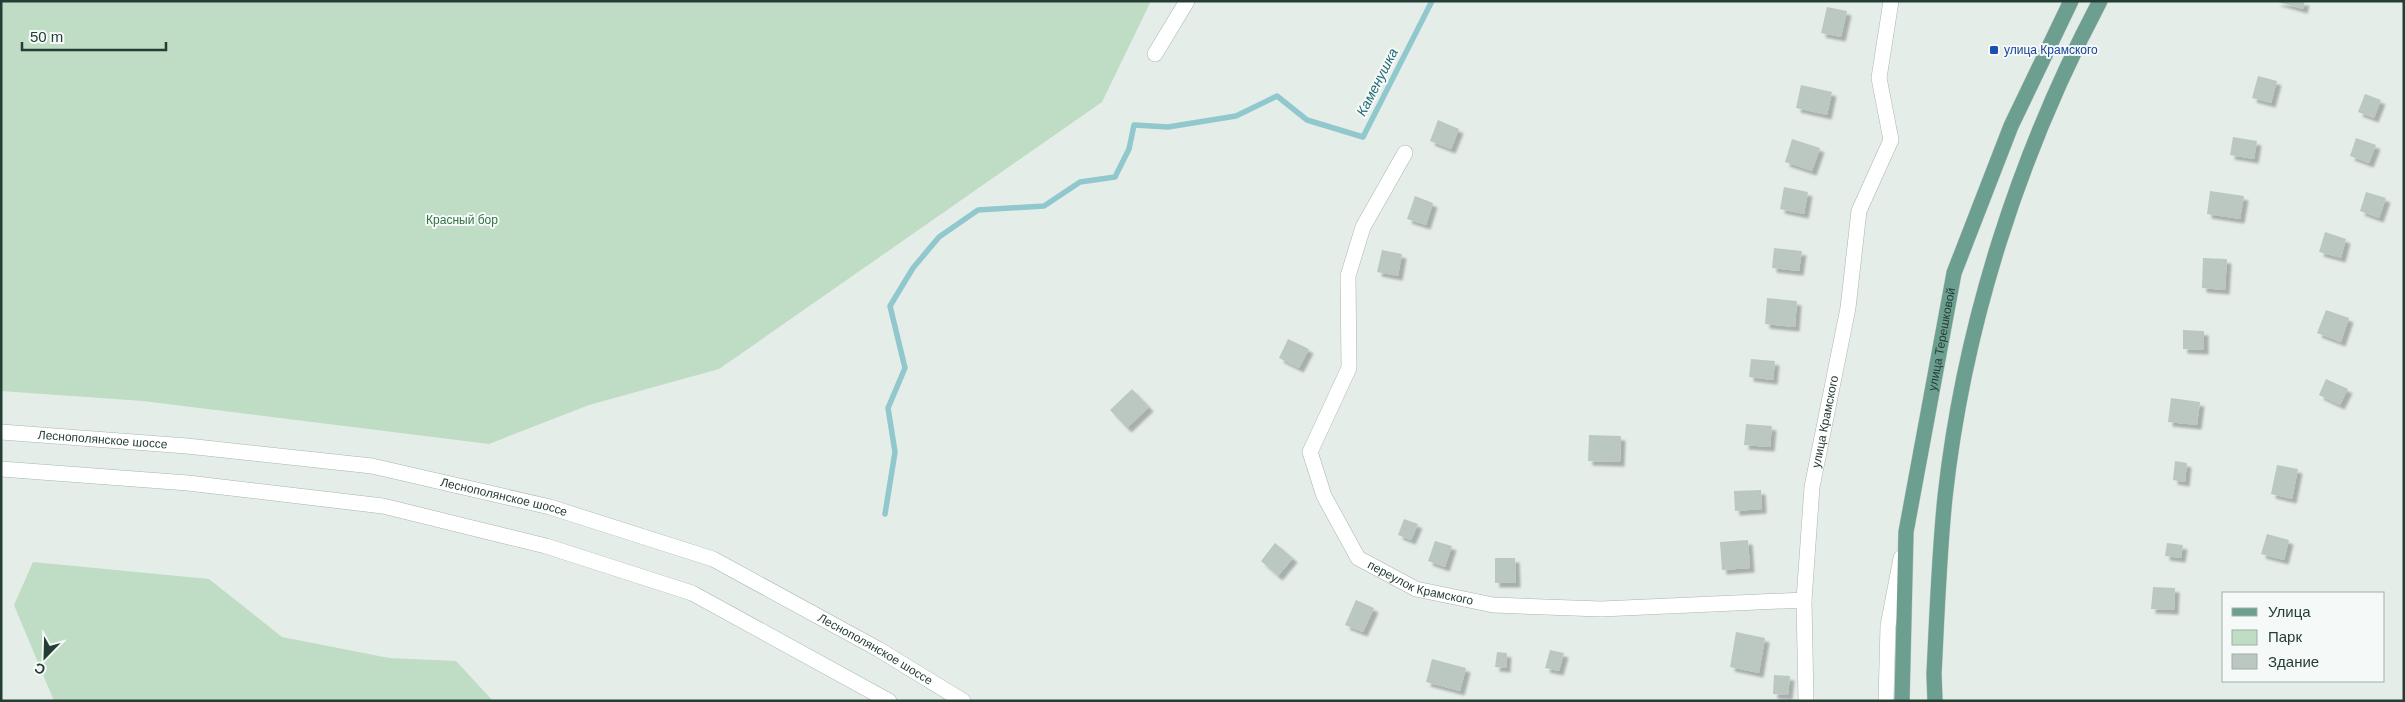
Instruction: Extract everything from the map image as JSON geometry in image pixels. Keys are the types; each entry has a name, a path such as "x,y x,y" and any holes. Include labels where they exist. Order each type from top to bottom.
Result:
{"main road":[{"path":"1156,54 1188,1"},
{"name":"улица Крамского","path":"1806,701 1804,600 1812,487 1848,308 1859,211 1891,140 1879,78 1891,1"},
{"name":"улица Терешковой","path":"1902,701 1906,532 1954,273 2010,126 2071,1"},
{"path":"1935,701 1934,674 1946,496 1969,351 1990,273 2021,180 2053,97 2100,1"},
{"name":"переулок Крамского","path":"1405,153 1363,227 1348,276 1348,368 1310,452 1324,496 1358,558 1416,589 1493,605 1601,609 1804,600"},
{"name":"Леснополянское шоссе","path":"1,432 187,446 372,466 550,507 713,559 878,649 963,701"},
{"path":"1,469 188,483 382,506 546,546 692,593 889,701"},
{"path":"1886,701 1888,626 1906,532"}],"green space":[{"name":"Красный бор","path":"1,1 1151,1 1102,102 719,369 589,405 489,444 143,401 1,391"},
{"path":"33,562 209,579 282,637 389,658 456,661 493,701 54,701 14,605"}],"building":[{"path":"2274,1 2305,1 2303,9"},
{"path":"1827,7 1847,11 1841,37 1821,33"},
{"path":"2258,76 2277,81 2271,103 2252,98"},
{"path":"1801,85 1832,92 1827,115 1796,108"},
{"path":"2365,94 2381,100 2374,118 2358,112"},
{"path":"1438,120 1459,129 1451,149 1430,141"},
{"path":"2233,137 2257,141 2254,159 2230,155"},
{"path":"2356,138 2376,145 2369,163 2350,156"},
{"path":"1792,139 1820,148 1812,171 1785,162"},
{"path":"1784,187 1808,192 1804,214 1780,209"},
{"path":"2210,191 2244,196 2240,219 2207,214"},
{"path":"2366,192 2386,198 2379,218 2360,211"},
{"path":"1415,196 1433,203 1426,225 1407,219"},
{"path":"2325,232 2346,239 2341,258 2319,252"},
{"path":"1774,248 1802,251 1799,271 1772,268"},
{"path":"1382,250 1402,254 1398,276 1377,272"},
{"path":"2203,258 2227,259 2225,290 2202,288"},
{"path":"1767,298 1797,301 1795,327 1765,324"},
{"path":"2326,310 2349,318 2341,342 2317,333"},
{"path":"2183,330 2204,331 2204,350 2183,349"},
{"path":"1288,339 1309,349 1299,368 1279,358"},
{"path":"1751,359 1775,361 1773,380 1749,377"},
{"path":"2326,379 2348,389 2340,405 2319,395"},
{"path":"1132,389 1149,407 1127,428 1110,410"},
{"path":"2171,398 2200,402 2197,425 2168,422"},
{"path":"1746,424 1772,426 1770,447 1744,445"},
{"path":"1589,435 1621,436 1620,462 1588,461"},
{"path":"2175,461 2187,463 2185,482 2173,480"},
{"path":"2277,465 2298,469 2292,499 2271,494"},
{"path":"1761,490 1762,509 1735,511 1734,491"},
{"path":"1404,519 1418,524 1411,540 1398,535"},
{"path":"2267,534 2289,540 2284,560 2261,554"},
{"path":"1748,540 1750,568 1722,570 1720,542"},
{"path":"1435,541 1452,546 1445,567 1428,561"},
{"path":"1275,543 1293,558 1278,576 1261,561"},
{"path":"2167,543 2183,545 2181,558 2165,556"},
{"path":"1495,558 1515,558 1516,583 1495,583"},
{"path":"2153,587 2175,588 2174,610 2151,609"},
{"path":"1356,600 1374,608 1363,632 1345,625"},
{"path":"1736,632 1765,638 1759,673 1730,667"},
{"path":"1550,650 1564,653 1559,671 1545,668"},
{"path":"1497,652 1507,653 1506,668 1495,667"},
{"path":"1432,659 1466,668 1460,691 1426,682"},
{"path":"1774,675 1790,676 1788,695 1773,694"}],"waterway":[{"name":"Каменушка","path":"885,514 895,452 888,408 905,368 890,306 913,268 939,237 978,210 1044,206 1080,182 1115,177 1129,149 1134,125 1168,127 1236,116 1277,96 1307,120 1363,137 1432,1"}],"place":[{"name":"улица Крамского","path":"1994,50"}]}
